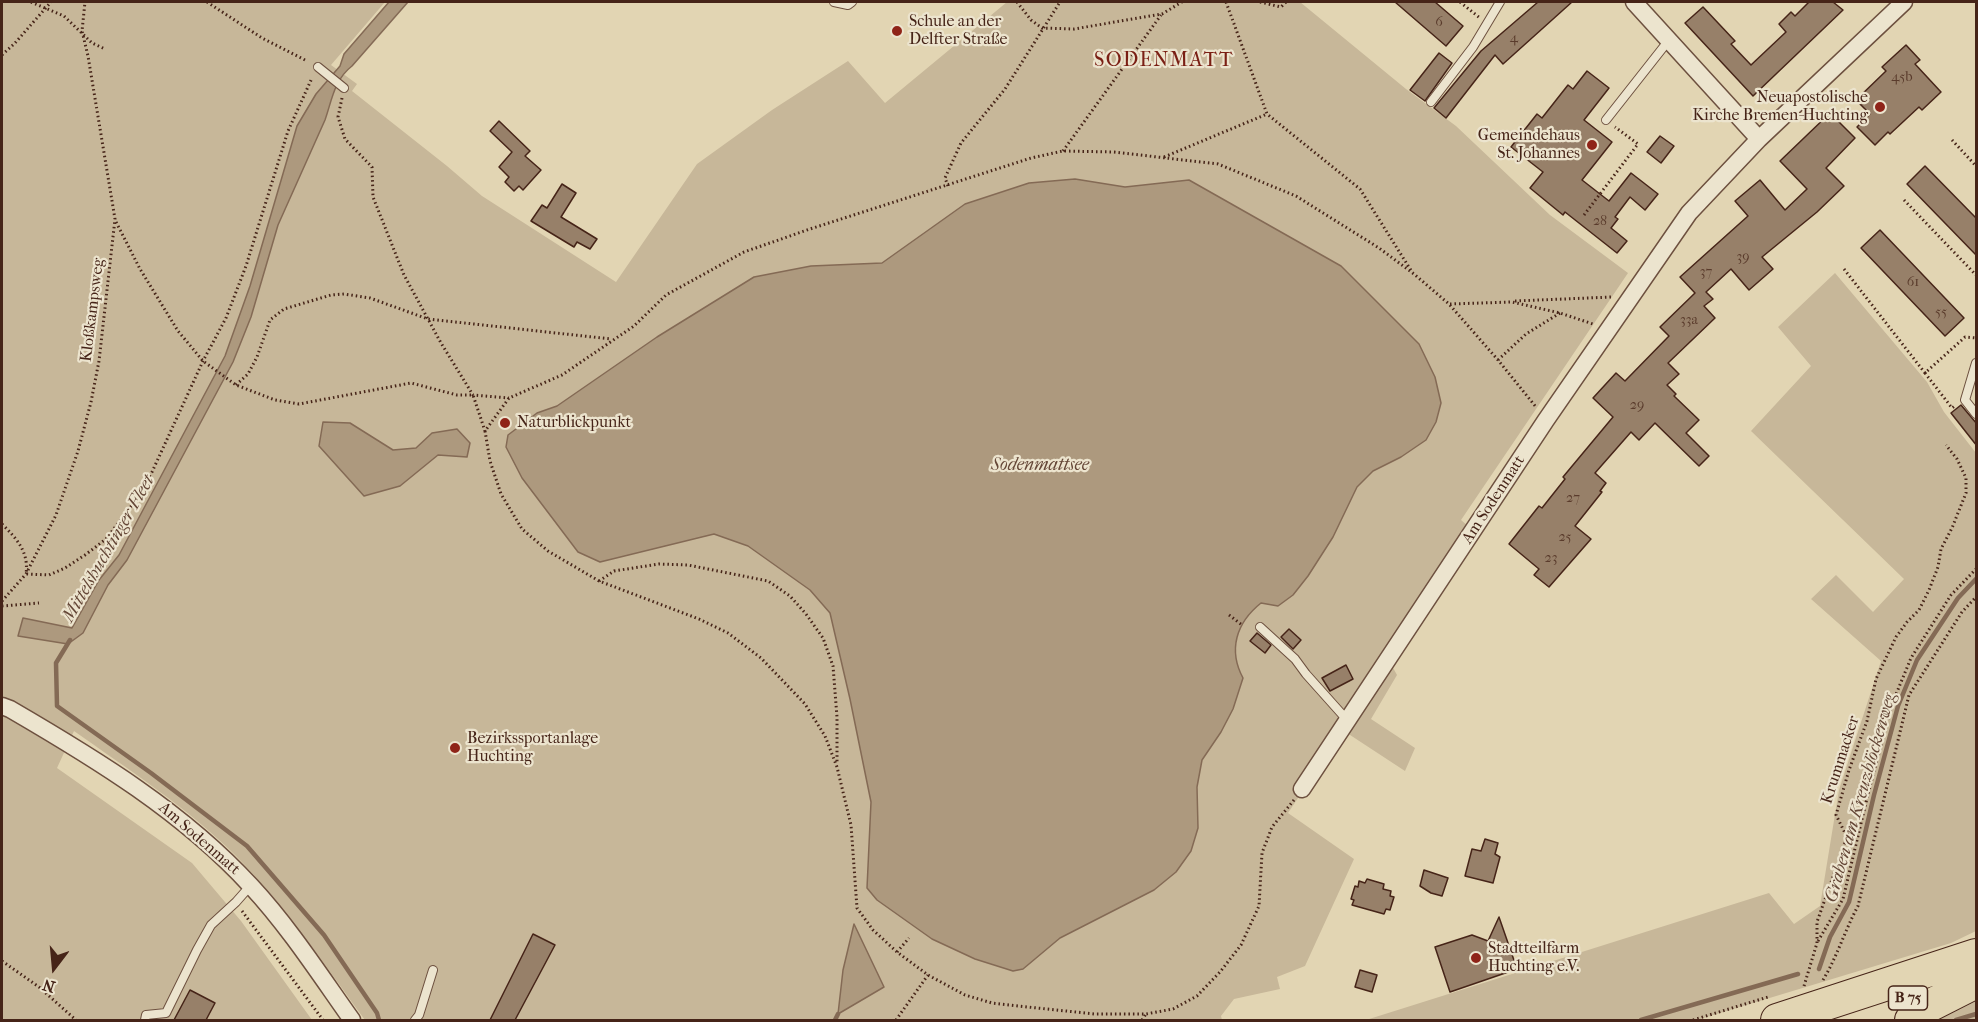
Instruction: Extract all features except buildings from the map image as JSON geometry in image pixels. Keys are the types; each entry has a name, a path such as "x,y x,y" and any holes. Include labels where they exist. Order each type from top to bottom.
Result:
{"highway":[{"path":"1904,979 1977,940"},
{"name":"B 75","path":"1774,1008 1904,979 1977,955"},
{"name":"B 75","path":"1839,1020 1977,976"},
{"path":"1911,1020 1917,1012 1977,982"}],"street":[{"name":"Am Sodenmatt","path":"1302,789 1546,420 1689,213 1759,139 1904,2"},
{"path":"1639,3 1669,40 1759,139"},
{"name":"Am Sodenmatt","path":"2,706 92,757 162,806 205,842 251,885 276,915 352,1020"}],"lane":[{"path":"834,2 848,5 852,2"},
{"path":"1431,102 1473,47 1500,2"},
{"path":"1606,120 1669,40"},
{"path":"318,67 345,88"},
{"path":"1977,363 1965,400 1977,414"},
{"path":"1260,627 1296,659 1306,674 1348,721"},
{"path":"145,1020 146,1015 166,1013 212,925 251,885"},
{"path":"415,1020 419,1015 433,970"}],"path":[{"path":"31,2 64,16 92,43 105,49"},
{"path":"2,56 51,2"},
{"name":"Kloßkampsweg","path":"2,602 26,574 56,515 78,451 99,361 115,219 82,31 85,2"},
{"path":"2,524 23,550 27,561 26,574 49,575 65,568 106,539 130,508 152,472 230,308 246,266 288,131 318,67 262,38 207,2"},
{"path":"1017,2 1031,20 1042,28 1074,29 1162,14 1182,2"},
{"path":"948,186 945,178 961,143 1005,89 1060,2"},
{"path":"1226,2 1267,114 1360,189 1414,274"},
{"path":"1260,2 1281,7 1286,2"},
{"path":"1460,2 1487,24"},
{"path":"1063,151 1162,14"},
{"path":"345,88 338,117 345,139 372,167 373,197 405,275 473,395 501,494 522,529 548,551 600,581 699,619 728,633 761,658 805,704 825,736 837,767 850,825 857,908 873,930 897,952 928,975 965,995 992,1003 1095,1014 1146,1014 1173,1009 1197,996 1241,945 1259,906 1262,853 1272,827 1302,789"},
{"path":"1161,158 1267,114"},
{"path":"1584,215 1638,144 1606,120"},
{"path":"1952,140 1977,166"},
{"path":"115,219 164,310 178,331 204,361 236,385 275,400 299,404 411,383 457,395 508,398 562,375 633,326 666,296 744,252 810,229 1031,158 1063,151 1114,152 1218,164 1296,196 1379,248 1414,274 1449,304 1546,420"},
{"path":"1904,200 1977,275"},
{"path":"1844,269 1952,408 1965,400"},
{"path":"236,385 248,374 257,357 270,320 284,309 331,295 357,295 428,319 613,340"},
{"path":"1449,304 1630,297"},
{"path":"1512,302 1560,313 1609,329"},
{"path":"1498,360 1526,334 1560,313"},
{"path":"1925,373 1965,337 1977,338"},
{"path":"485,431 508,398"},
{"name":"Krummacker","path":"1813,983 1804,986 1817,943 1817,922 1847,837 1836,815 1867,721 1876,679 1896,637 1919,610 1929,590 1938,567 1941,549 1966,493 1966,478 1957,459 1946,445"},
{"path":"600,581 614,571 659,564 688,565 768,581 790,596 823,638 833,666 837,717 837,767"},
{"path":"1817,943 1844,899 1892,704 1911,658 1951,595 1977,569"},
{"path":"1822,981 1831,967 1843,935 1858,906 1909,695 1962,612 1977,597"},
{"path":"2,606 39,603"},
{"path":"1229,615 1242,625"},
{"path":"236,902 323,1020"},
{"path":"897,952 909,938"},
{"path":"2,961 39,987 76,1020"},
{"path":"896,1020 928,975"},
{"path":"1693,1020 1774,1008"},
{"path":"1142,1020 1146,1014"}],"shaded area":[{"path":"2,2 385,2 331,65 357,84 352,91 482,196 616,282 697,164 772,110 848,61 885,103 1007,2 1300,2 1406,89 1456,126 1550,215 1628,273 1461,520 1480,536 1392,666 1397,675 1371,719 1415,748 1405,771 1347,733 1318,768 1288,813 1354,859 1305,966 1277,977 1280,989 1234,999 1221,1016 1222,1020 365,1020 288,915 218,838 137,775 74,731 57,768 192,863 241,921 312,1020 2,1020"},
{"path":"1835,273 1927,382 1944,412 1976,453 1976,931 1951,943 1697,1020 1366,1020 1769,893 1794,924 1820,906 1839,790 1881,661 1811,599 1836,575 1873,612 1904,579 1751,431 1811,366 1778,327"},
{"path":"1976,1000 1976,1020 1923,1020 1925,1017"}],"water":[{"path":"389,2 408,2 337,84 325,120 278,225 251,317 233,362 127,560 108,585 83,633 68,644 18,636 23,618 72,628 99,580 119,555 225,356 250,286 297,126 316,94 340,66 344,54"},
{"name":"Sodenmattsee","path":"1075,179 1125,187 1189,180 1341,266 1419,344 1435,377 1441,403 1436,422 1426,440 1401,457 1373,471 1357,487 1333,537 1293,595 1278,606 1261,603 1240,628 1236,657 1243,678 1233,709 1202,760 1197,787 1198,828 1191,851 1176,872 1154,890 1060,938 1023,969 1013,971 975,959 932,939 877,900 867,888 871,802 830,613 810,590 748,546 714,534 600,562 578,552 522,478 506,447 508,435 537,413 557,406 657,337 754,277 811,266 882,263 965,204 1029,183"},
{"path":"323,422 350,423 393,450 416,448 432,433 457,429 470,443 467,457 438,455 400,486 364,496 319,446"},
{"path":"854,924 884,987 838,1014 843,970"}],"waterway":[{"name":"Graben am Kreuzblöckenweg","path":"1819,969 1830,937 1849,902 1898,706 1917,660 1958,598 1976,579"},
{"name":"Mittelshuchtinger Fleet","path":"70,640 56,663 57,706 151,773 247,846 324,935 377,1013 379,1020"},
{"name":"Graben am Kreuzblöckenweg","path":"1641,1020 1798,974"},
{"path":"835,1020 838,1014"},
{"path":"1956,1020 1976,1014"}],"place":[{"name":"Schule an der Delfter Straße","path":"897,31"},
{"name":"Neuapostolische Kirche Bremen-Huchting","path":"1880,107"},
{"name":"Gemeindehaus St. Johannes","path":"1592,145"},
{"name":"Naturblickpunkt","path":"505,423"},
{"name":"Bezirkssportanlage Huchting","path":"455,748"},
{"name":"Stadtteilfarm Huchting e.V.","path":"1476,958"}],"district":[{"name":"SODENMATT","path":"1164,61"}]}
